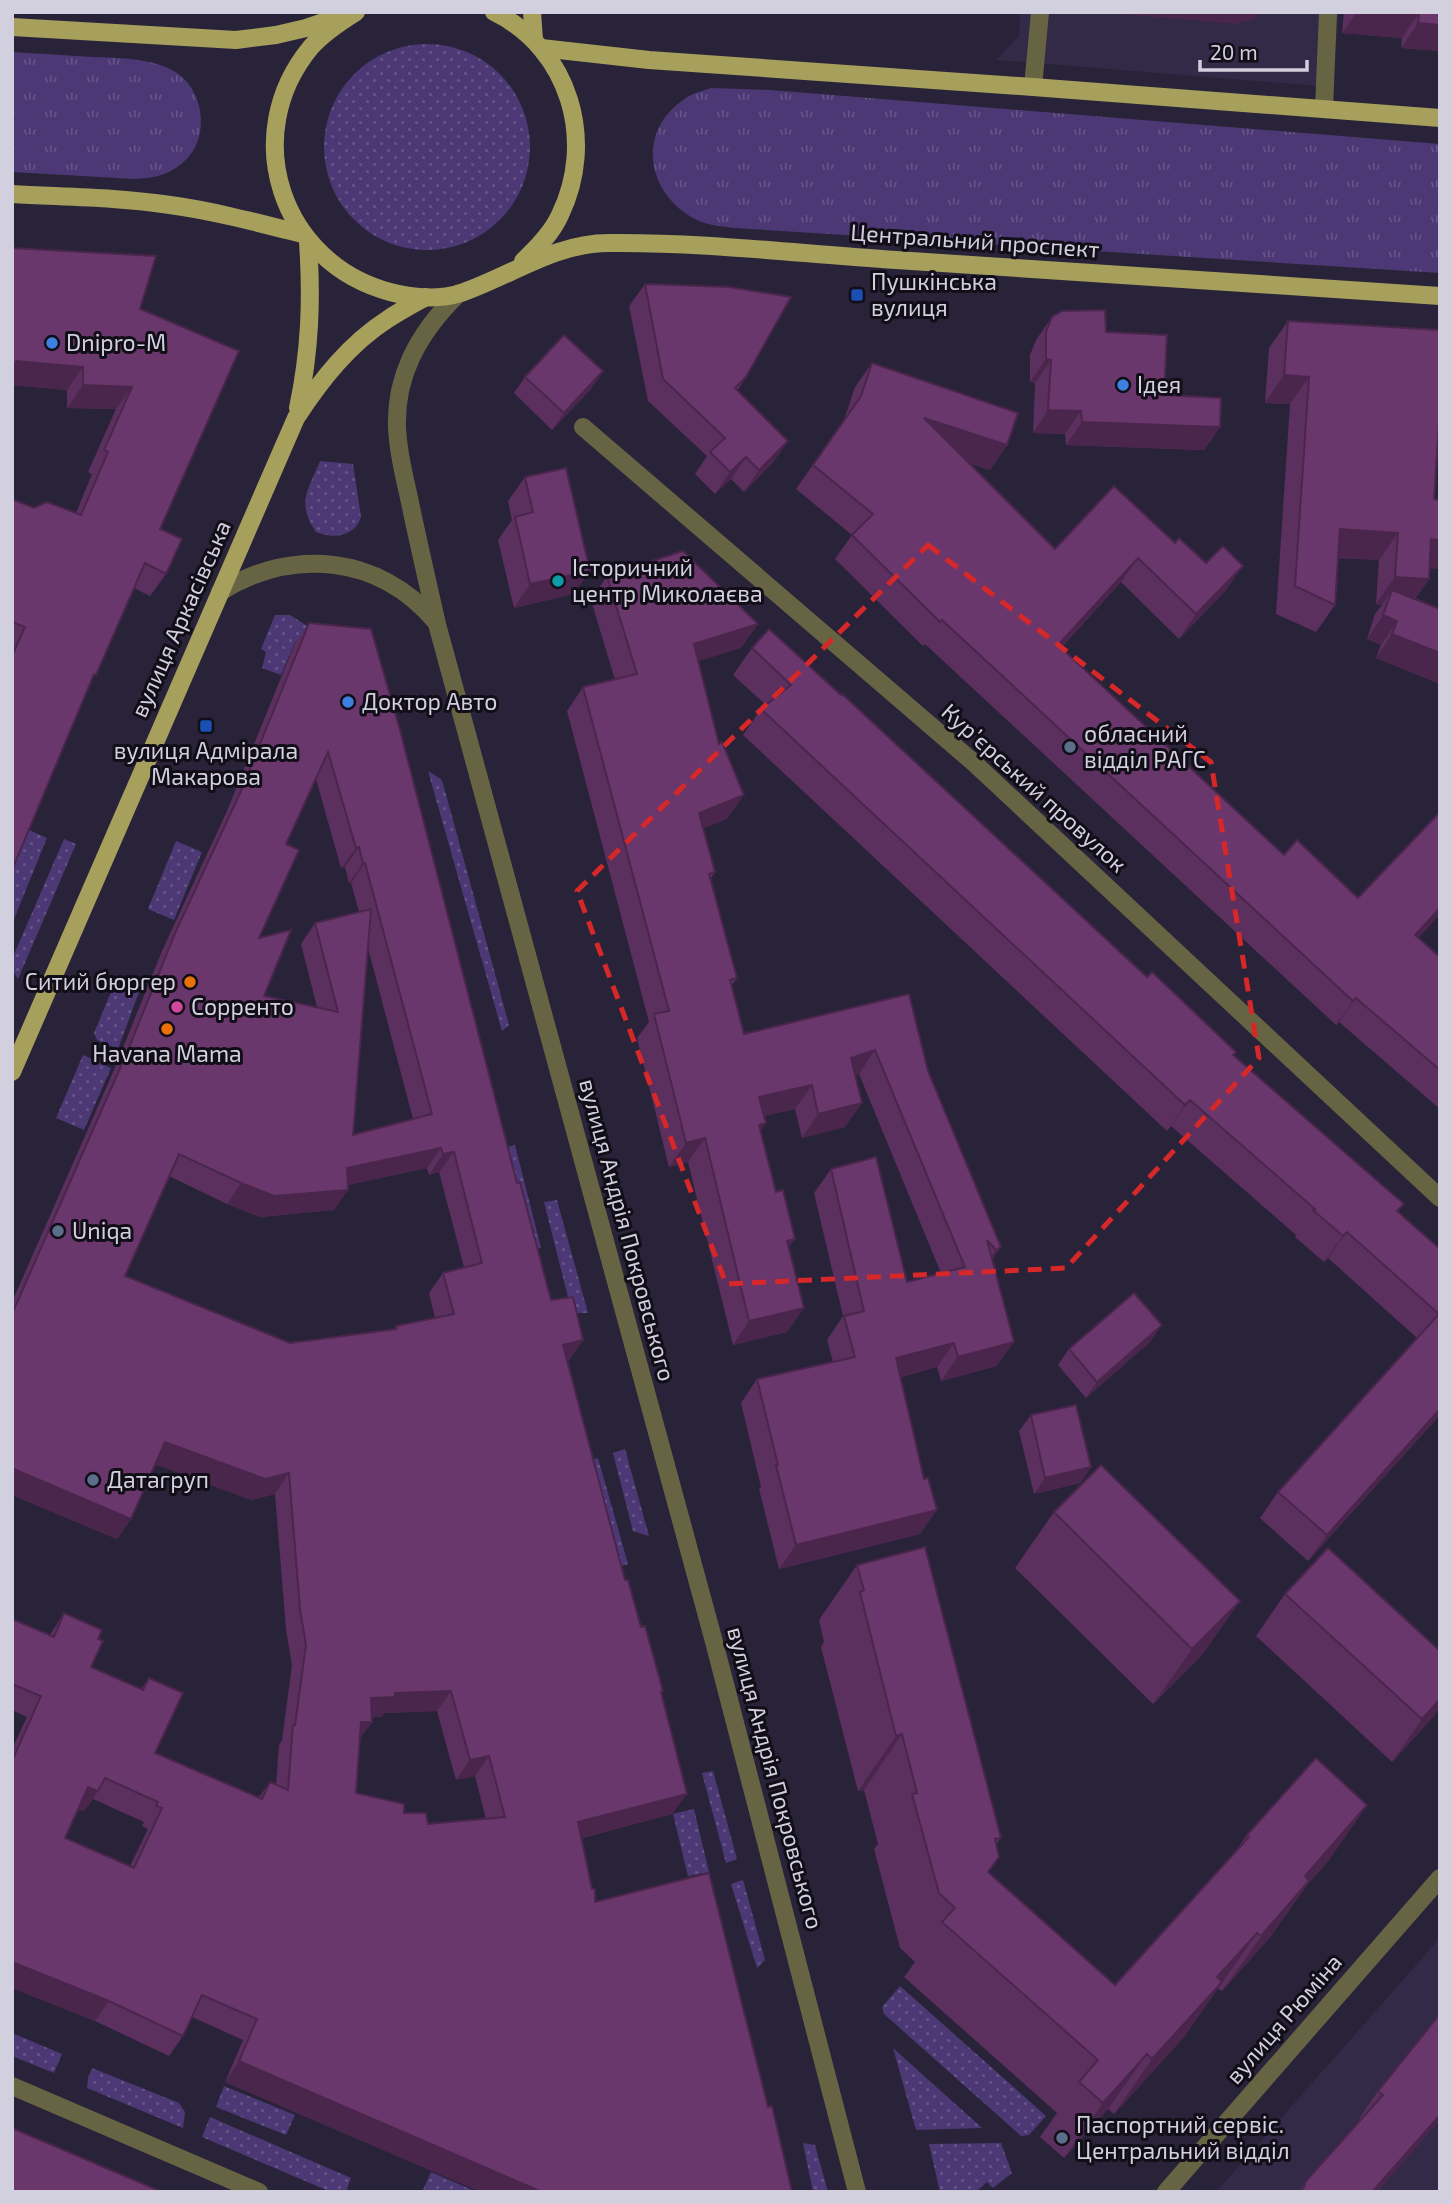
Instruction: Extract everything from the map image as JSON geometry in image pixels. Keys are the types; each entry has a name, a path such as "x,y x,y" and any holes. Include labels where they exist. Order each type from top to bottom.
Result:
{"main road":[{"path":"12,27 236,40 296,30 354,12"},
{"name":"вулиця Аркасівська","path":"296,418 311,330 312,286 305,238 288,209 278,182 274,153 276,124 283,96 295,69 333,26 354,12"},
{"path":"494,12 506,18 537,44 561,78 573,112 577,148 572,184 559,217 538,247 511,271"},
{"path":"532,12 537,44"},
{"path":"537,44 688,63 1033,86 1440,118"},
{"path":"12,194 168,204 305,238 332,265 360,283 392,293 426,297"},
{"name":"Центральний проспект","path":"426,297 459,293 566,248 604,243 697,245 868,259 1440,296"},
{"name":"вулиця Аркасівська","path":"12,1072 296,418 321,380 352,348 387,319 426,297"}],"street":[{"path":"1033,86 1040,12"},
{"path":"1324,109 1328,12"},
{"name":"вулиця Андрія Покровського","path":"459,293 427,328 405,369 399,392 397,440 437,624 713,1638 857,2192"},
{"name":"Курʼєрський провулок","path":"583,427 974,762 1440,1198"},
{"path":"220,593 250,576 283,566 313,563 343,566 372,574 390,583 424,608 437,624"},
{"name":"вулиця Рюміна","path":"1166,2192 1440,1878"},
{"path":"12,2086 259,2192"}],"highlighted area":[{"path":"928,545 1211,762 1259,1058 1066,1268 726,1284 577,891"}],"shaded area":[{"path":"1020,12 1339,12 1332,87 996,60 1019,36"},
{"path":"1440,1938 1440,2192 1216,2192"}],"green space":[{"path":"427,44 466,52 484,61 500,74 513,90 522,108 530,147 522,186 513,204 500,220 484,233 466,242 427,250 388,242 370,233 354,220 341,204 332,186 324,147 332,108 341,90 354,74 370,61 388,52"},
{"path":"12,52 133,59 172,70 192,89 198,102 201,116 197,143 180,165 153,177 135,179 12,172"},
{"path":"711,88 770,90 1440,144 1440,273 711,225 693,218 673,203 656,173 653,157 654,141 660,125 671,110 689,96"},
{"path":"320,461 353,464 361,517 354,529 343,535 316,532 306,512 306,496"},
{"path":"275,615 290,615 318,633 318,644 295,642 281,675 262,668 266,652 261,649"},
{"path":"428,771 442,780 509,1025 502,1031"},
{"path":"27,829 47,838 12,924 12,863"},
{"path":"64,839 76,844 18,979 12,969 12,959"},
{"path":"176,841 202,852 174,920 148,909"},
{"path":"118,975 142,984 118,1049 97,1040 94,1033"},
{"path":"83,1055 111,1068 84,1130 56,1118"},
{"path":"515,1145 541,1248 532,1250 493,1151"},
{"path":"557,1200 588,1313 572,1313 544,1202"},
{"path":"625,1449 649,1536 633,1531 613,1453"},
{"path":"598,1458 628,1564 607,1570 577,1465"},
{"path":"713,1771 737,1859 726,1863 702,1773"},
{"path":"694,1809 709,1872 688,1876 673,1814"},
{"path":"743,1880 765,1960 757,1968 731,1884"},
{"path":"900,1986 1046,2116 1029,2135 1021,2136 884,2014 882,2007"},
{"path":"12,2033 62,2054 54,2073 12,2056"},
{"path":"893,2048 982,2128 916,2130"},
{"path":"92,2068 179,2103 185,2112 183,2128 87,2088"},
{"path":"224,2086 295,2115 286,2135 216,2107"},
{"path":"210,2117 351,2178 346,2192 331,2192 202,2137"},
{"path":"803,2143 815,2145 828,2192 813,2192"},
{"path":"1001,2143 1012,2173 993,2188 987,2182 976,2192 940,2192 929,2144"},
{"path":"431,2172 477,2192 422,2192"}],"building":[{"path":"1414,12 1440,12 1440,25 1418,23 1419,13"},
{"path":"12,248 156,256 140,309 239,351 160,529 182,539 166,574 145,563 96,675 94,674 12,870 12,656 25,627 12,622 12,499 34,508 47,502 81,515 108,452 104,450 132,387 83,385 83,367 16,361 12,373"},
{"path":"645,284 729,287 791,297 746,377 735,388 788,441 759,470 746,457 730,472 710,452 725,438 663,379"},
{"path":"1105,310 1106,332 1167,335 1164,395 1221,398 1220,427 1082,422 1081,411 1048,410 1051,360 1046,359 1046,332 1052,317 1062,311"},
{"path":"1288,321 1440,330 1440,409 1434,499 1440,500 1440,540 1431,539 1429,579 1395,577 1398,533 1340,529 1335,605 1295,586 1309,377 1284,375"},
{"path":"564,335 603,371 564,413 525,377"},
{"path":"872,363 1018,413 1007,445 924,418 1055,549 1114,486 1175,543 1179,538 1206,563 1223,546 1243,566 1196,614 1138,558 1058,645 1284,855 1297,840 1358,898 1440,812 1440,908 1415,935 1440,957 1440,1070 1356,998 1353,1001 942,620 940,622 852,535 873,514 813,465 861,396"},
{"path":"566,468 590,571 530,584 515,517 533,512 525,477"},
{"path":"683,551 758,624 694,644 719,744 722,742 744,795 699,813 715,872 709,874 737,978 730,980 744,1034 909,994 928,1071 1001,1247 996,1250 987,1240 1014,1342 958,1357 954,1343 896,1358 924,1479 928,1478 937,1510 796,1545 757,1379 855,1357 844,1316 864,1311 831,1169 876,1157 907,1282 965,1267 875,1050 851,1058 862,1103 818,1114 812,1085 759,1097 766,1123 759,1125 776,1192 783,1190 795,1239 787,1241 804,1308 749,1321 705,1138 686,1143 654,1014 669,1011 583,687 637,674 607,576"},
{"path":"1392,590 1440,609 1440,653 1392,634 1397,621 1383,615"},
{"path":"309,623 371,629 400,730 517,1183 520,1182 551,1300 573,1297 583,1340 563,1345 625,1580 628,1580 641,1627 645,1626 663,1691 661,1692 687,1794 578,1822 592,1889 595,1889 595,1902 709,1873 768,2107 772,2106 792,2192 542,2192 239,2061 257,2019 202,1995 183,2036 109,2001 12,1962 12,1761 41,1696 12,1684 12,1619 54,1637 64,1613 102,1630 98,1639 103,1641 91,1667 143,1690 149,1678 183,1693 155,1753 262,1799 270,1782 288,1790 293,1725 306,1645 300,1609 289,1473 265,1479 165,1442 131,1519 14,1469 12,1474 12,1314 128,1050 176,931 241,791","holes":["328,752 356,848 359,847 365,863 432,1114 353,1135 371,909 315,923 338,1012 264,996 291,930 259,938 299,850 286,844","441,1148 443,1154 454,1152 482,1263 443,1273 454,1314 396,1326 396,1329 290,1343 125,1276 179,1154 274,1196 348,1190 347,1168","451,1691 470,1760 489,1756 505,1817 428,1824 426,1813 404,1813 404,1804 356,1793 361,1722 372,1722 371,1698 395,1697 395,1693","105,1778 158,1802 156,1806 162,1808 134,1868 65,1838 88,1787 98,1791"]},
{"path":"769,629 1147,977 1152,972 1236,1052 1233,1055 1404,1204 1397,1211 1440,1249 1440,1409 1327,1535 1278,1492 1439,1314 1347,1232 1343,1236 1190,1100 1185,1105 761,709 791,685 752,648"},
{"path":"1134,1293 1162,1325 1097,1382 1069,1349"},
{"path":"1076,1405 1091,1467 1045,1478 1031,1415"},
{"path":"1101,1465 1240,1601 1192,1649 1054,1512"},
{"path":"925,1547 1001,1838 995,1839 999,1857 988,1872 1115,1985 1249,1837 1247,1835 1316,1758 1367,1805 1305,1876 1309,1881 1261,1936 1257,1933 1217,1977 1222,1982 1152,2059 1147,2054 1103,2103 1079,2082 1098,2060 942,1922 955,1908 939,1893 912,1794 917,1793 902,1734 896,1736 860,1592 864,1590 857,1565"},
{"path":"1328,1548 1440,1651 1440,1699 1422,1719 1285,1594"},
{"path":"1440,2014 1440,2115 1372,2192 1302,2192 1306,2181 1383,2095 1378,2091"},
{"path":"12,2128 162,2192 12,2192"}],"place":[{"name":"Пушкінська вулиця","path":"857,295"},
{"name":"Dnipro-M","path":"52,343"},
{"name":"Ідея","path":"1123,385"},
{"name":"Історичний центр Миколаєва","path":"558,581"},
{"name":"Доктор Авто","path":"348,702"},
{"name":"вулиця Адмірала Макарова","path":"206,726"},
{"name":"обласний відділ РАГС","path":"1070,747"},
{"name":"Ситий бюргер","path":"190,982"},
{"name":"Сорренто","path":"177,1007"},
{"name":"Havana Mama","path":"167,1029"},
{"name":"Uniqa","path":"58,1231"},
{"name":"Датагруп","path":"93,1480"},
{"name":"Паспортний сервіс. Центральний відділ","path":"1062,2138"}]}
